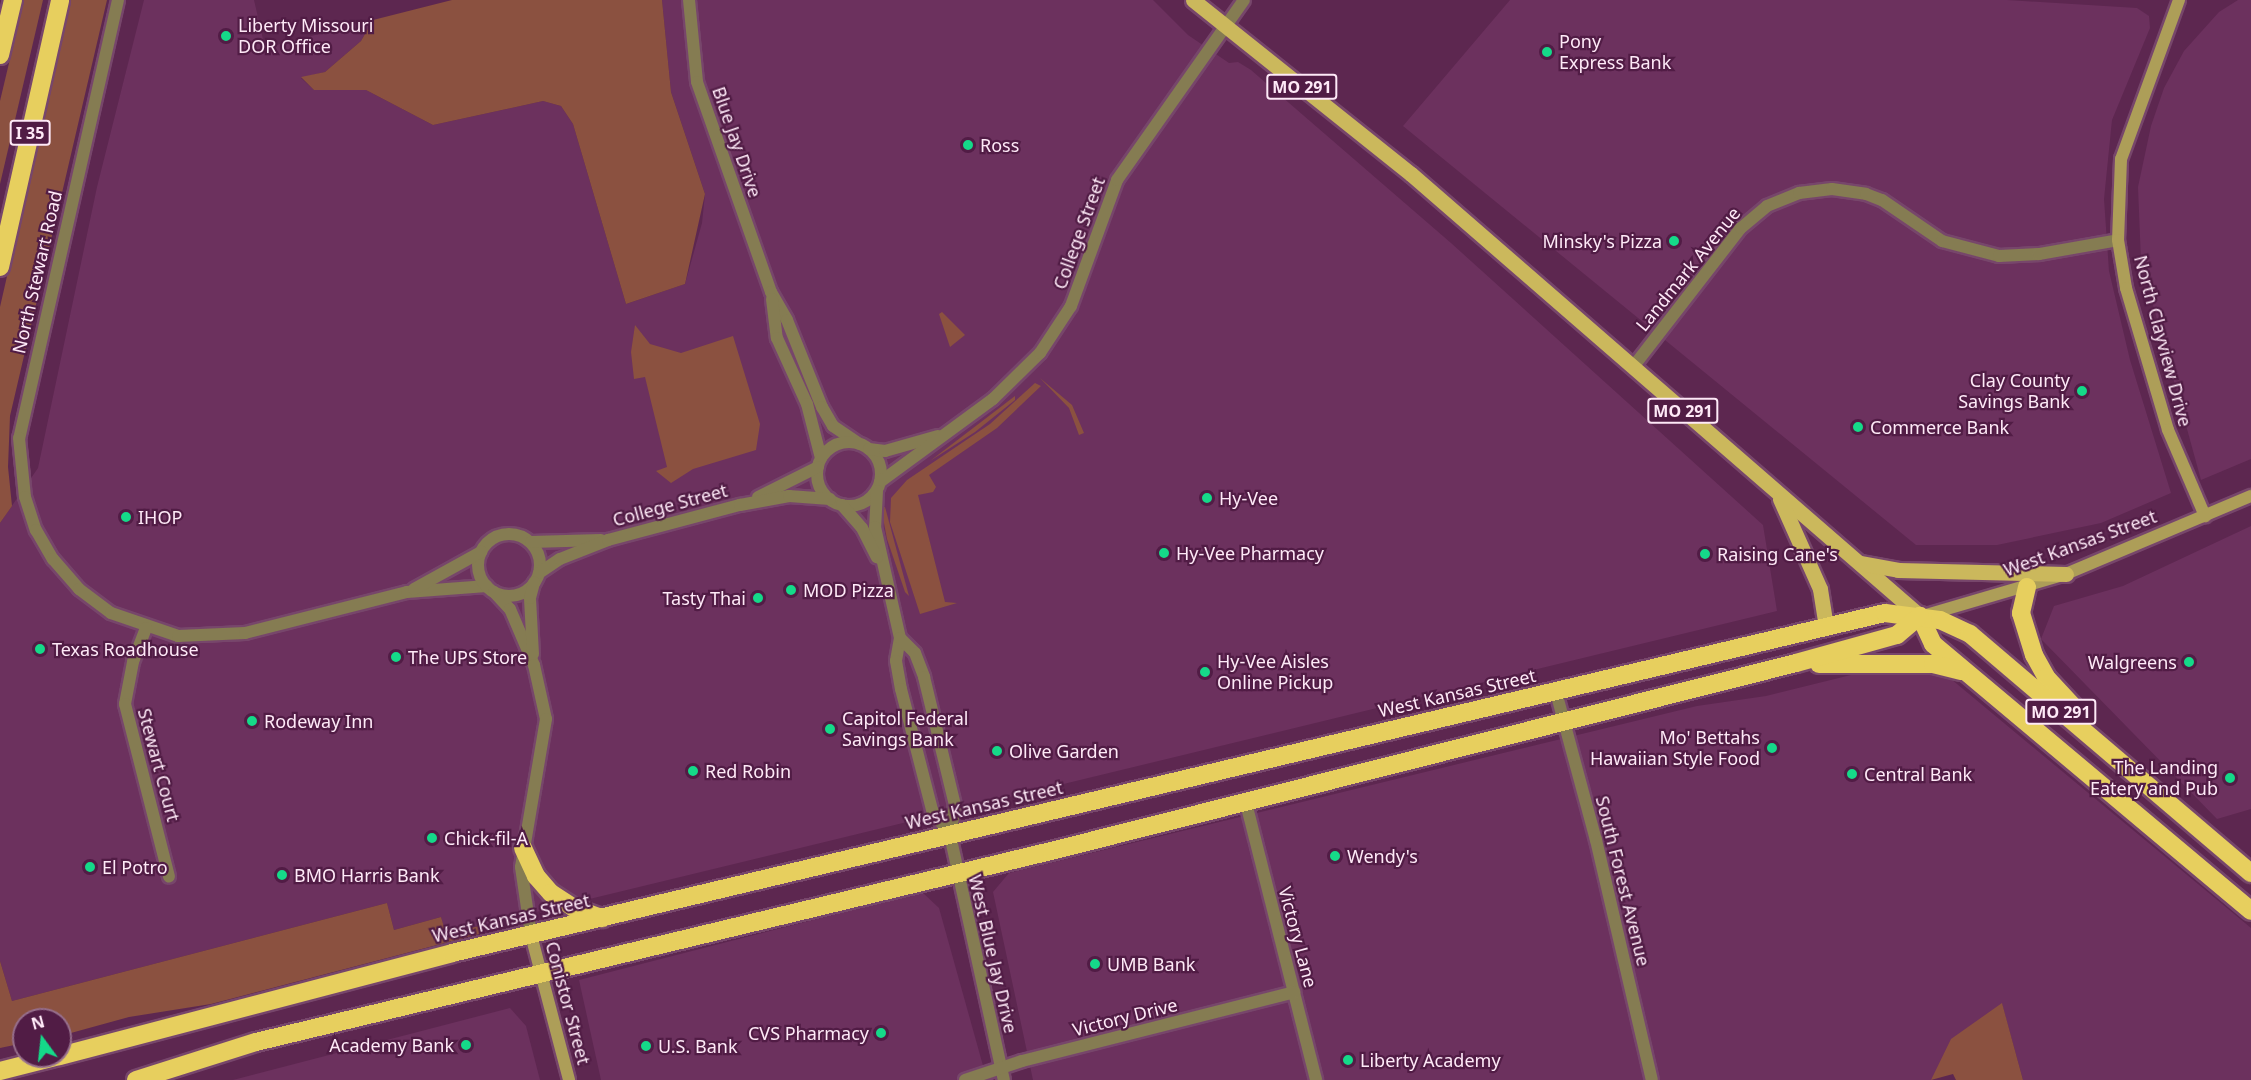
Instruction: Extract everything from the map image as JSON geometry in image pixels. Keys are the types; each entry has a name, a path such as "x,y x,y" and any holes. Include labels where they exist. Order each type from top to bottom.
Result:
{"highway":[{"path":"0,55 13,0"},
{"name":"I 35","path":"0,267 60,0"},
{"path":"2027,587 2020,613 2034,655 2103,747"},
{"name":"West Kansas Street","path":"72,1053 531,935 1826,626 1885,613 1920,616"},
{"name":"West Kansas Street","path":"136,1080 256,1042 956,871 1246,803 1796,663 1896,635 1920,616"},
{"name":"MO 291","path":"1920,616 1933,644 2251,911"},
{"name":"MO 291","path":"1920,616 1950,623 1970,634 2251,873"},
{"path":"1796,663 1933,664 1969,675"},
{"path":"523,848 536,876 551,893 574,908 603,918"}],"main road":[{"name":"MO 291","path":"1193,0 1411,174 1920,616"},
{"path":"1777,493 1820,589 1826,626"},
{"path":"1857,562 1898,570 2066,574"}],"street":[{"name":"North Stewart Road","path":"118,0 19,438 25,496 36,530 53,559 79,589 111,613 146,628 178,636 245,633 407,592 491,589"},
{"name":"Blue Jay Drive","path":"689,0 697,82 771,292 787,320 822,407 833,426 865,446"},
{"name":"College Street","path":"878,486 993,399 1040,352 1071,306 1091,259 1117,180 1244,0"},
{"name":"North Clayview Drive","path":"2179,0 2121,159 2118,240 2126,288 2168,430 2205,516"},
{"name":"Landmark Avenue","path":"1634,367 1741,228 1767,206 1799,193 1832,189 1866,194 1882,200 1942,241 1999,256 2038,254 2118,240"},
{"name":"Blue Jay Drive","path":"771,292 777,338 807,404 820,463"},
{"name":"College Street","path":"865,446 885,451 945,434"},
{"path":"883,569 862,528 842,505 830,499 819,485 820,463 838,444 865,446 880,464 875,527 900,638 896,661 901,689 932,810 950,835"},
{"name":"College Street","path":"740,504 820,463"},
{"path":"842,505 862,503 878,486"},
{"name":"College Street","path":"536,578 560,559 608,540 740,504 789,496 830,499"},
{"name":"West Kansas Street","path":"1920,616 2066,574 2251,496"},
{"path":"531,935 522,886 523,848 546,719 534,665 530,598 539,556 531,542 511,534 501,535 481,552 479,570 491,589 510,609 534,665"},
{"name":"College Street","path":"531,542 608,540"},
{"name":"North Stewart Road","path":"407,592 481,552"},
{"path":"491,589 520,594 536,578"},
{"name":"Stewart Court","path":"146,628 131,670 125,704 169,876"},
{"path":"900,638 915,653 924,677 955,805 950,835"},
{"name":"South Forest Avenue","path":"1556,692 1652,1080"},
{"name":"Victory Lane","path":"1246,803 1316,1080"},
{"name":"West Blue Jay Drive","path":"950,835 956,871 1003,1075"},
{"name":"Conistor Street","path":"531,935 569,1080"},
{"name":"Victory Drive","path":"965,1080 1003,1075 1294,992"}],"shaded area":[{"path":"24,0 43,0 0,184 0,101"},
{"path":"70,0 107,0 10,416 8,467 12,506 0,523 0,307"},
{"path":"144,0 254,0 265,48 373,20 361,41 325,72 301,78 314,90 366,90 433,125 543,101 561,106 573,124 626,304 685,284 702,223 705,194 671,92 662,0 1153,0 1188,35 1229,63 1238,62 1251,70 1451,243 1763,525 1777,611 445,934 441,917 394,930 387,903 12,1001 0,961 0,523 38,468 97,187"},
{"path":"452,0 662,0 671,92 705,194 685,284 626,304 573,124 561,106 543,101 433,125 366,90 314,90 301,77 325,72 361,41 373,20"},
{"path":"1510,0 2007,0 2137,8 2149,16 2150,28 2112,120 2104,199 2109,271 2130,360 2171,493 2101,523 1997,545 1916,545 1403,126"},
{"path":"2238,0 2251,0 2251,459 2201,480 2141,261 2138,187 2151,126 2164,88 2184,51 2219,12"},
{"path":"942,312 965,335 950,347 939,314"},
{"path":"635,325 650,344 681,353 733,336 760,424 756,450 693,469 671,483 656,471 667,467 645,377 634,379 631,352"},
{"path":"1040,378 1072,405 1084,433 1079,435 1069,408"},
{"path":"1035,383 1041,386 997,428 929,475 936,487 933,492 918,495 945,602 957,603 920,614 890,522 891,498 907,480 990,424"},
{"path":"1015,396 1015,400 975,432 930,461"},
{"path":"881,507 885,507 909,596 905,592 887,539"},
{"path":"2251,526 2251,809 2217,819 2041,639 2054,606 2123,586"},
{"path":"1859,673 1945,674 2251,928 2251,1080 2023,1080 2002,1004 1931,1080 1033,1080 993,892 1009,873 1697,706 1766,696"},
{"path":"922,892 939,908 987,1080 601,1080 579,980"},
{"path":"387,903 394,930 441,917 446,934 483,925 483,933 211,1004 129,1017 72,1033 72,1008 12,1008 12,1046 0,1048 0,961 12,1001"},
{"path":"2002,1003 2023,1080 1956,1080 1953,1074 1931,1080 1951,1039"},
{"path":"510,1008 526,1026 540,1080 233,1080"}],"place":[{"name":"Liberty Missouri DOR Office","path":"226,36"},
{"name":"Pony Express Bank","path":"1547,52"},
{"name":"Ross","path":"968,145"},
{"name":"Minsky's Pizza","path":"1674,241"},
{"name":"Clay County Savings Bank","path":"2082,391"},
{"name":"Commerce Bank","path":"1858,427"},
{"name":"Hy-Vee","path":"1207,498"},
{"name":"IHOP","path":"126,517"},
{"name":"Hy-Vee Pharmacy","path":"1164,553"},
{"name":"Raising Cane's","path":"1705,554"},
{"name":"MOD Pizza","path":"791,590"},
{"name":"Tasty Thai","path":"758,598"},
{"name":"Texas Roadhouse","path":"40,649"},
{"name":"The UPS Store","path":"396,657"},
{"name":"Walgreens","path":"2189,662"},
{"name":"Hy-Vee Aisles Online Pickup","path":"1205,672"},
{"name":"Rodeway Inn","path":"252,721"},
{"name":"Capitol Federal Savings Bank","path":"830,729"},
{"name":"Mo' Bettahs Hawaiian Style Food","path":"1772,748"},
{"name":"Olive Garden","path":"997,751"},
{"name":"Red Robin","path":"693,771"},
{"name":"Central Bank","path":"1852,774"},
{"name":"The Landing Eatery and Pub","path":"2230,778"},
{"name":"Chick-fil-A","path":"432,838"},
{"name":"Wendy's","path":"1335,856"},
{"name":"El Potro","path":"90,867"},
{"name":"BMO Harris Bank","path":"282,875"},
{"name":"UMB Bank","path":"1095,964"},
{"name":"CVS Pharmacy","path":"881,1033"},
{"name":"Academy Bank","path":"466,1045"},
{"name":"U.S. Bank","path":"646,1046"},
{"name":"Liberty Academy","path":"1348,1060"}]}
